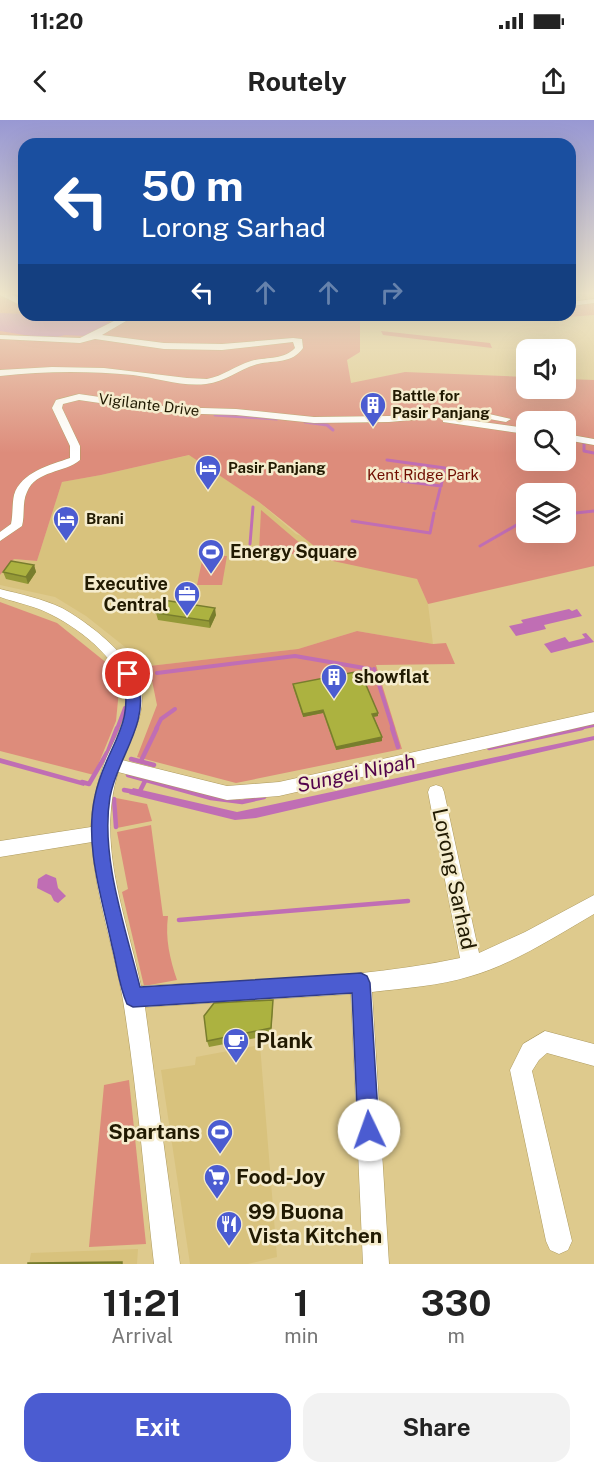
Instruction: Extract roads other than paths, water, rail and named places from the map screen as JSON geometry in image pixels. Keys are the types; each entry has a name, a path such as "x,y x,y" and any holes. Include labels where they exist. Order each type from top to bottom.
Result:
{"street":[{"path":"186,346 227,346"},
{"path":"0,373 51,369 138,373 177,380 214,381 253,363 293,355 299,346"},
{"name":"Vigilante Drive","path":"0,537 16,526 19,496 28,481 40,473 75,460 75,446 57,408 59,402 69,398 78,397 168,410 236,412 314,420 390,419 423,415"},
{"path":"423,415 467,412 506,419"},
{"path":"423,415 516,430"},
{"path":"576,439 594,442"},
{"path":"0,593 56,611 105,649 128,674 134,694 132,721 112,764 102,797 100,833 103,868 138,996 167,1264"},
{"path":"112,764 228,794 242,794 279,789 594,718"},
{"name":"Lorong Sarhad","path":"436,792 472,966"},
{"path":"0,849 100,833"},
{"name":"Lorong Sarhad","path":"138,996 361,983 424,976 472,966 532,939 594,904"},
{"path":"361,983 376,1264"},
{"path":"559,1241 521,1070 531,1052 545,1042 594,1055"}],"waterway":[{"path":"215,415 277,419"},
{"path":"305,422 327,425 333,430"},
{"path":"584,442 584,451 594,453"},
{"path":"387,460 445,468"},
{"path":"385,479 441,486 444,472"},
{"path":"435,509 440,489"},
{"path":"250,544 253,507"},
{"path":"576,513 594,511"},
{"path":"352,521 430,533 434,513"},
{"path":"480,546 516,525"},
{"path":"157,673 295,656 370,669"},
{"path":"374,669 393,729"},
{"path":"117,729 125,708"},
{"path":"156,729 161,719 175,709"},
{"path":"575,729 594,725"},
{"path":"107,754 117,728"},
{"path":"141,761 157,728"},
{"path":"392,728 398,747"},
{"path":"489,748 582,728"},
{"path":"82,782 89,784 107,753"},
{"path":"131,759 154,765"},
{"path":"128,775 211,798 242,802 264,797"},
{"path":"139,793 145,781"},
{"name":"Sungei Nipah","path":"124,790 135,792"},
{"path":"114,799 116,827"},
{"path":"179,920 408,901"}],"place":[{"name":"Battle for Pasir Panjang","path":"373,428"},
{"name":"Pasir Panjang","path":"208,491"},
{"name":"Brani","path":"66,542"},
{"name":"Energy Square","path":"211,575"},
{"name":"Executive Central","path":"187,617"},
{"name":"showflat","path":"334,700"},
{"name":"Plank","path":"236,1064"},
{"name":"Spartans","path":"220,1155"},
{"name":"Food-Joy","path":"217,1200"},
{"name":"99 Buona Vista Kitchen","path":"229,1247"}],"park label":[{"name":"Kent Ridge Park","path":"423,475"}]}
